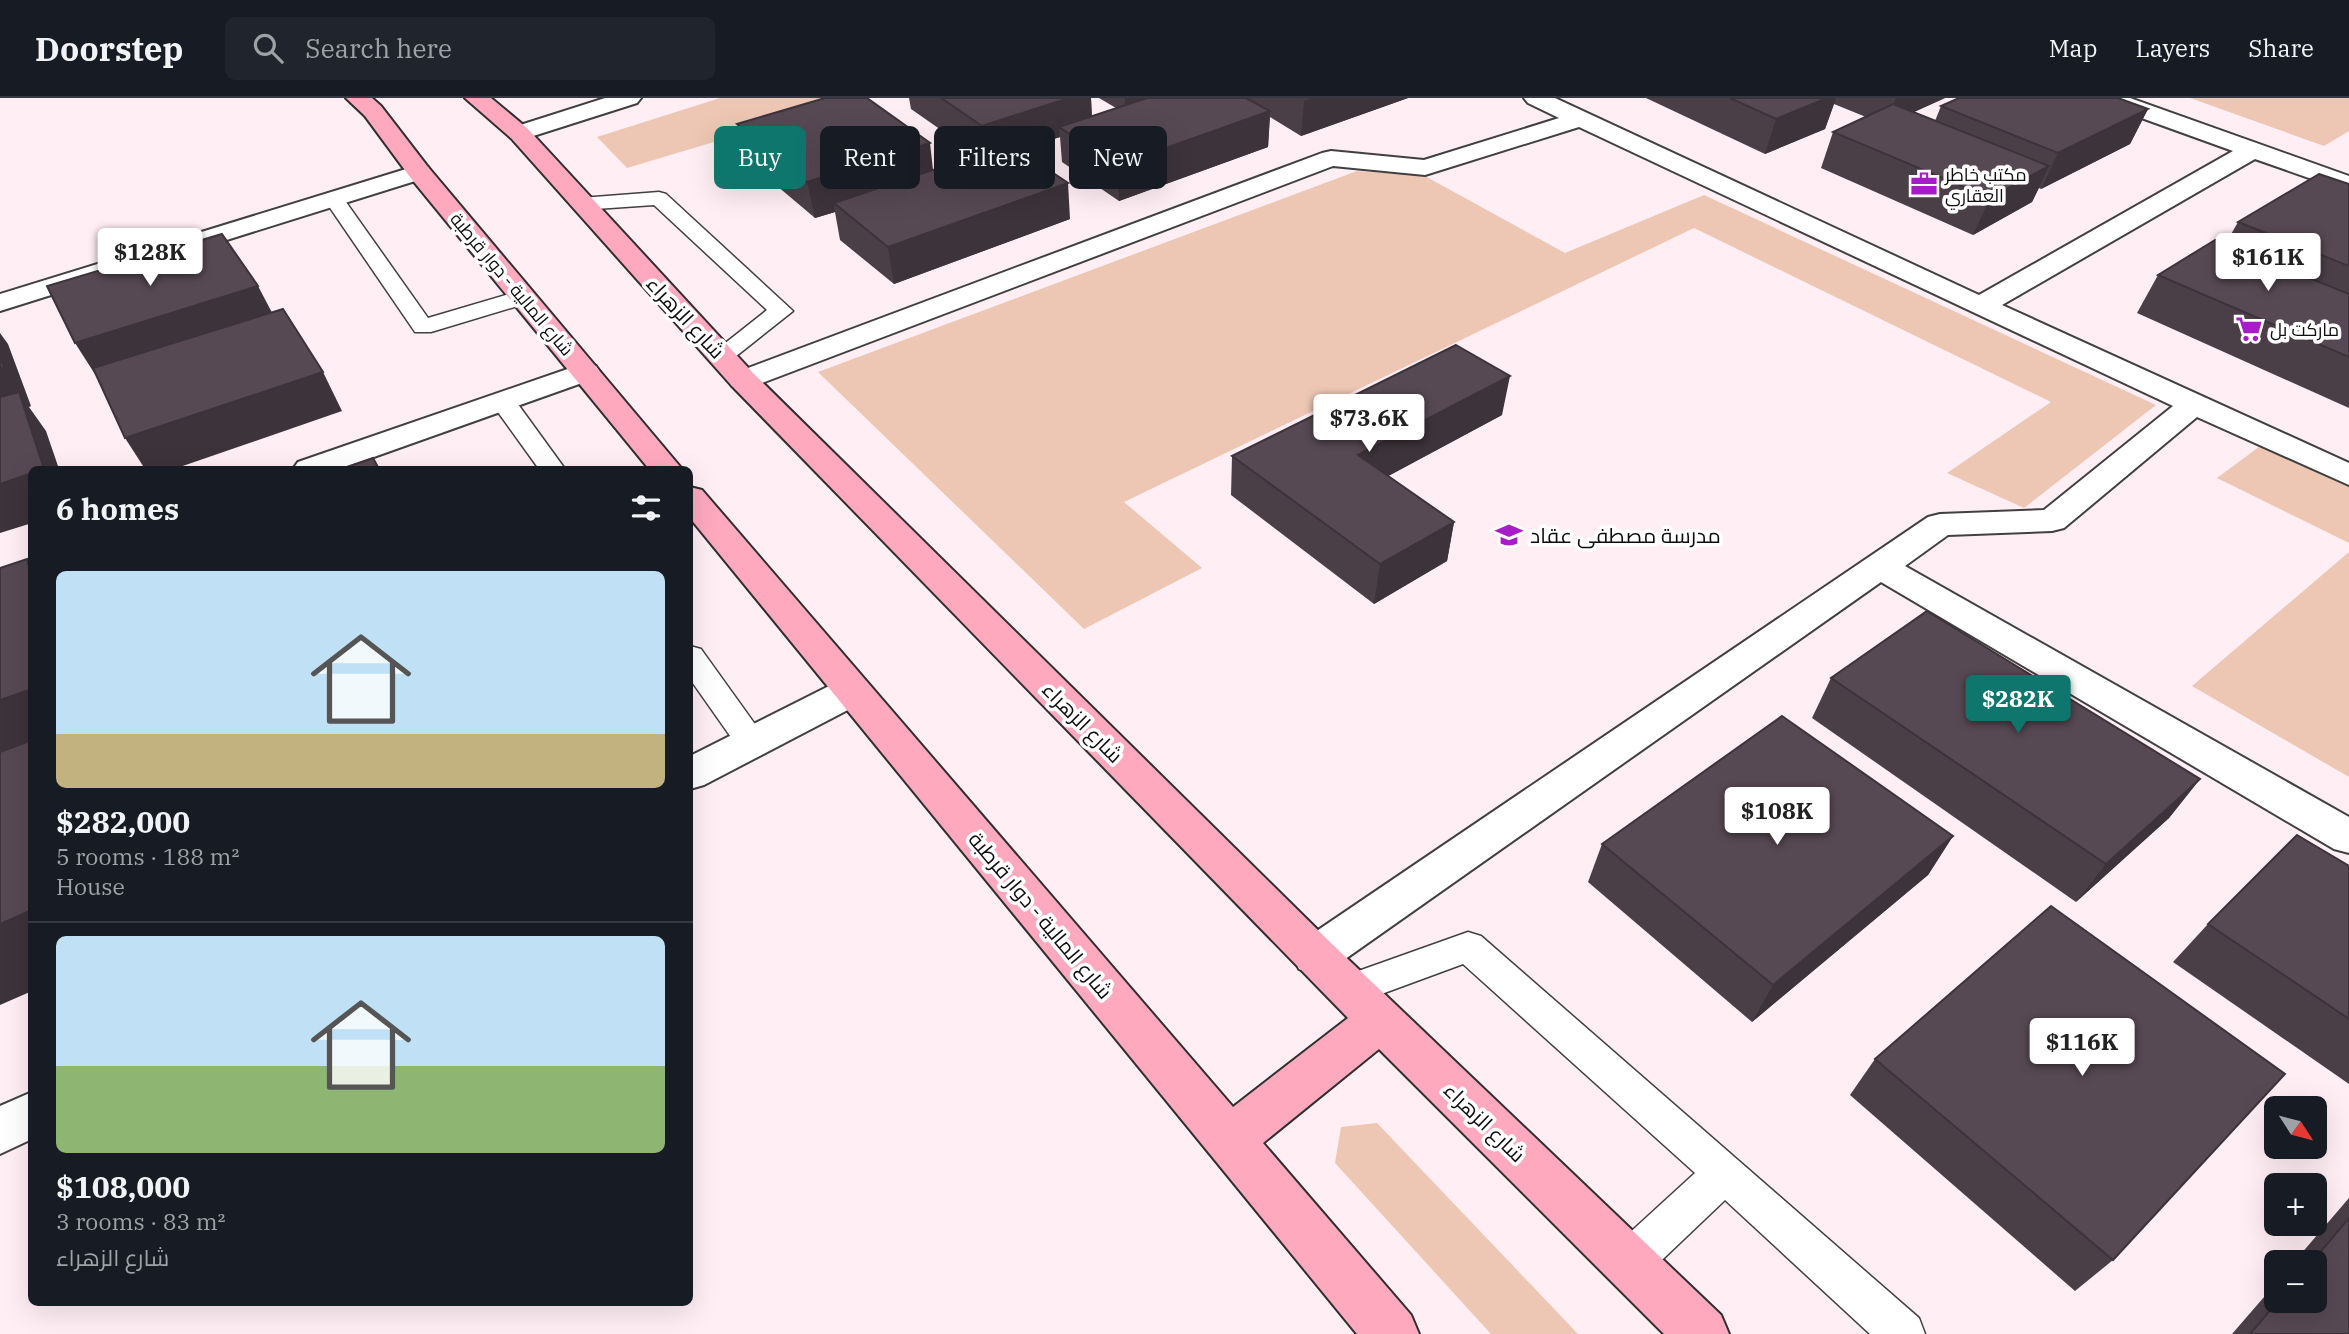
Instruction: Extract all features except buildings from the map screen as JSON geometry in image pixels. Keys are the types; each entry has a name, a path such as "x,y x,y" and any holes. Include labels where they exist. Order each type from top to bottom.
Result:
{"main road":[{"name":"شارع المالية - دوار قرطبة","path":"358,98 373,111 419,172 663,466"},
{"name":"شارع الزهراء","path":"477,98 519,133 732,368 1315,956 1702,1334"},
{"name":"شارع المالية - دوار قرطبة","path":"693,501 1392,1334"},
{"path":"1229,1140 1365,1005"}],"street":[{"path":"519,133 629,98"},
{"path":"1536,98 2349,475"},
{"path":"2108,98 2349,184"},
{"path":"732,368 1331,158 1425,168 1580,119"},
{"path":"1980,306 2252,149"},
{"path":"0,303 419,172"},
{"path":"318,466 585,372"},
{"path":"1315,956 1940,524 2052,520 2194,404"},
{"path":"1881,567 2349,837"},
{"path":"693,772 852,691"},
{"path":"0,1131 28,1116"}],"lane":[{"path":"581,204 659,198 781,311 732,368"},
{"path":"334,199 423,327 523,297"},
{"path":"503,401 550,466"},
{"path":"693,661 751,742"},
{"path":"1365,1005 1468,947 1903,1334"},
{"path":"1628,1263 1725,1173"}],"shaded area":[{"path":"720,98 861,98 767,126 714,126 714,142 627,168 597,137"},
{"path":"2190,98 2349,98 2349,131 2324,146"},
{"path":"1357,171 1423,175 1565,253 1704,195 2156,405 2024,508 1947,473 2051,402 1694,228 1124,502 1202,568 1084,629 818,372"},
{"path":"2263,444 2349,485 2349,543 2217,478"},
{"path":"2349,552 2349,777 2192,686"},
{"path":"1377,1123 1578,1334 1491,1334 1335,1163 1341,1127"}],"place":[{"name":"مكتب خاطر العقاري","path":"1924,184"},
{"name":"ماركت بل","path":"2249,329"},
{"name":"مدرسة مصطفى عقاد","path":"1509,535"}]}
